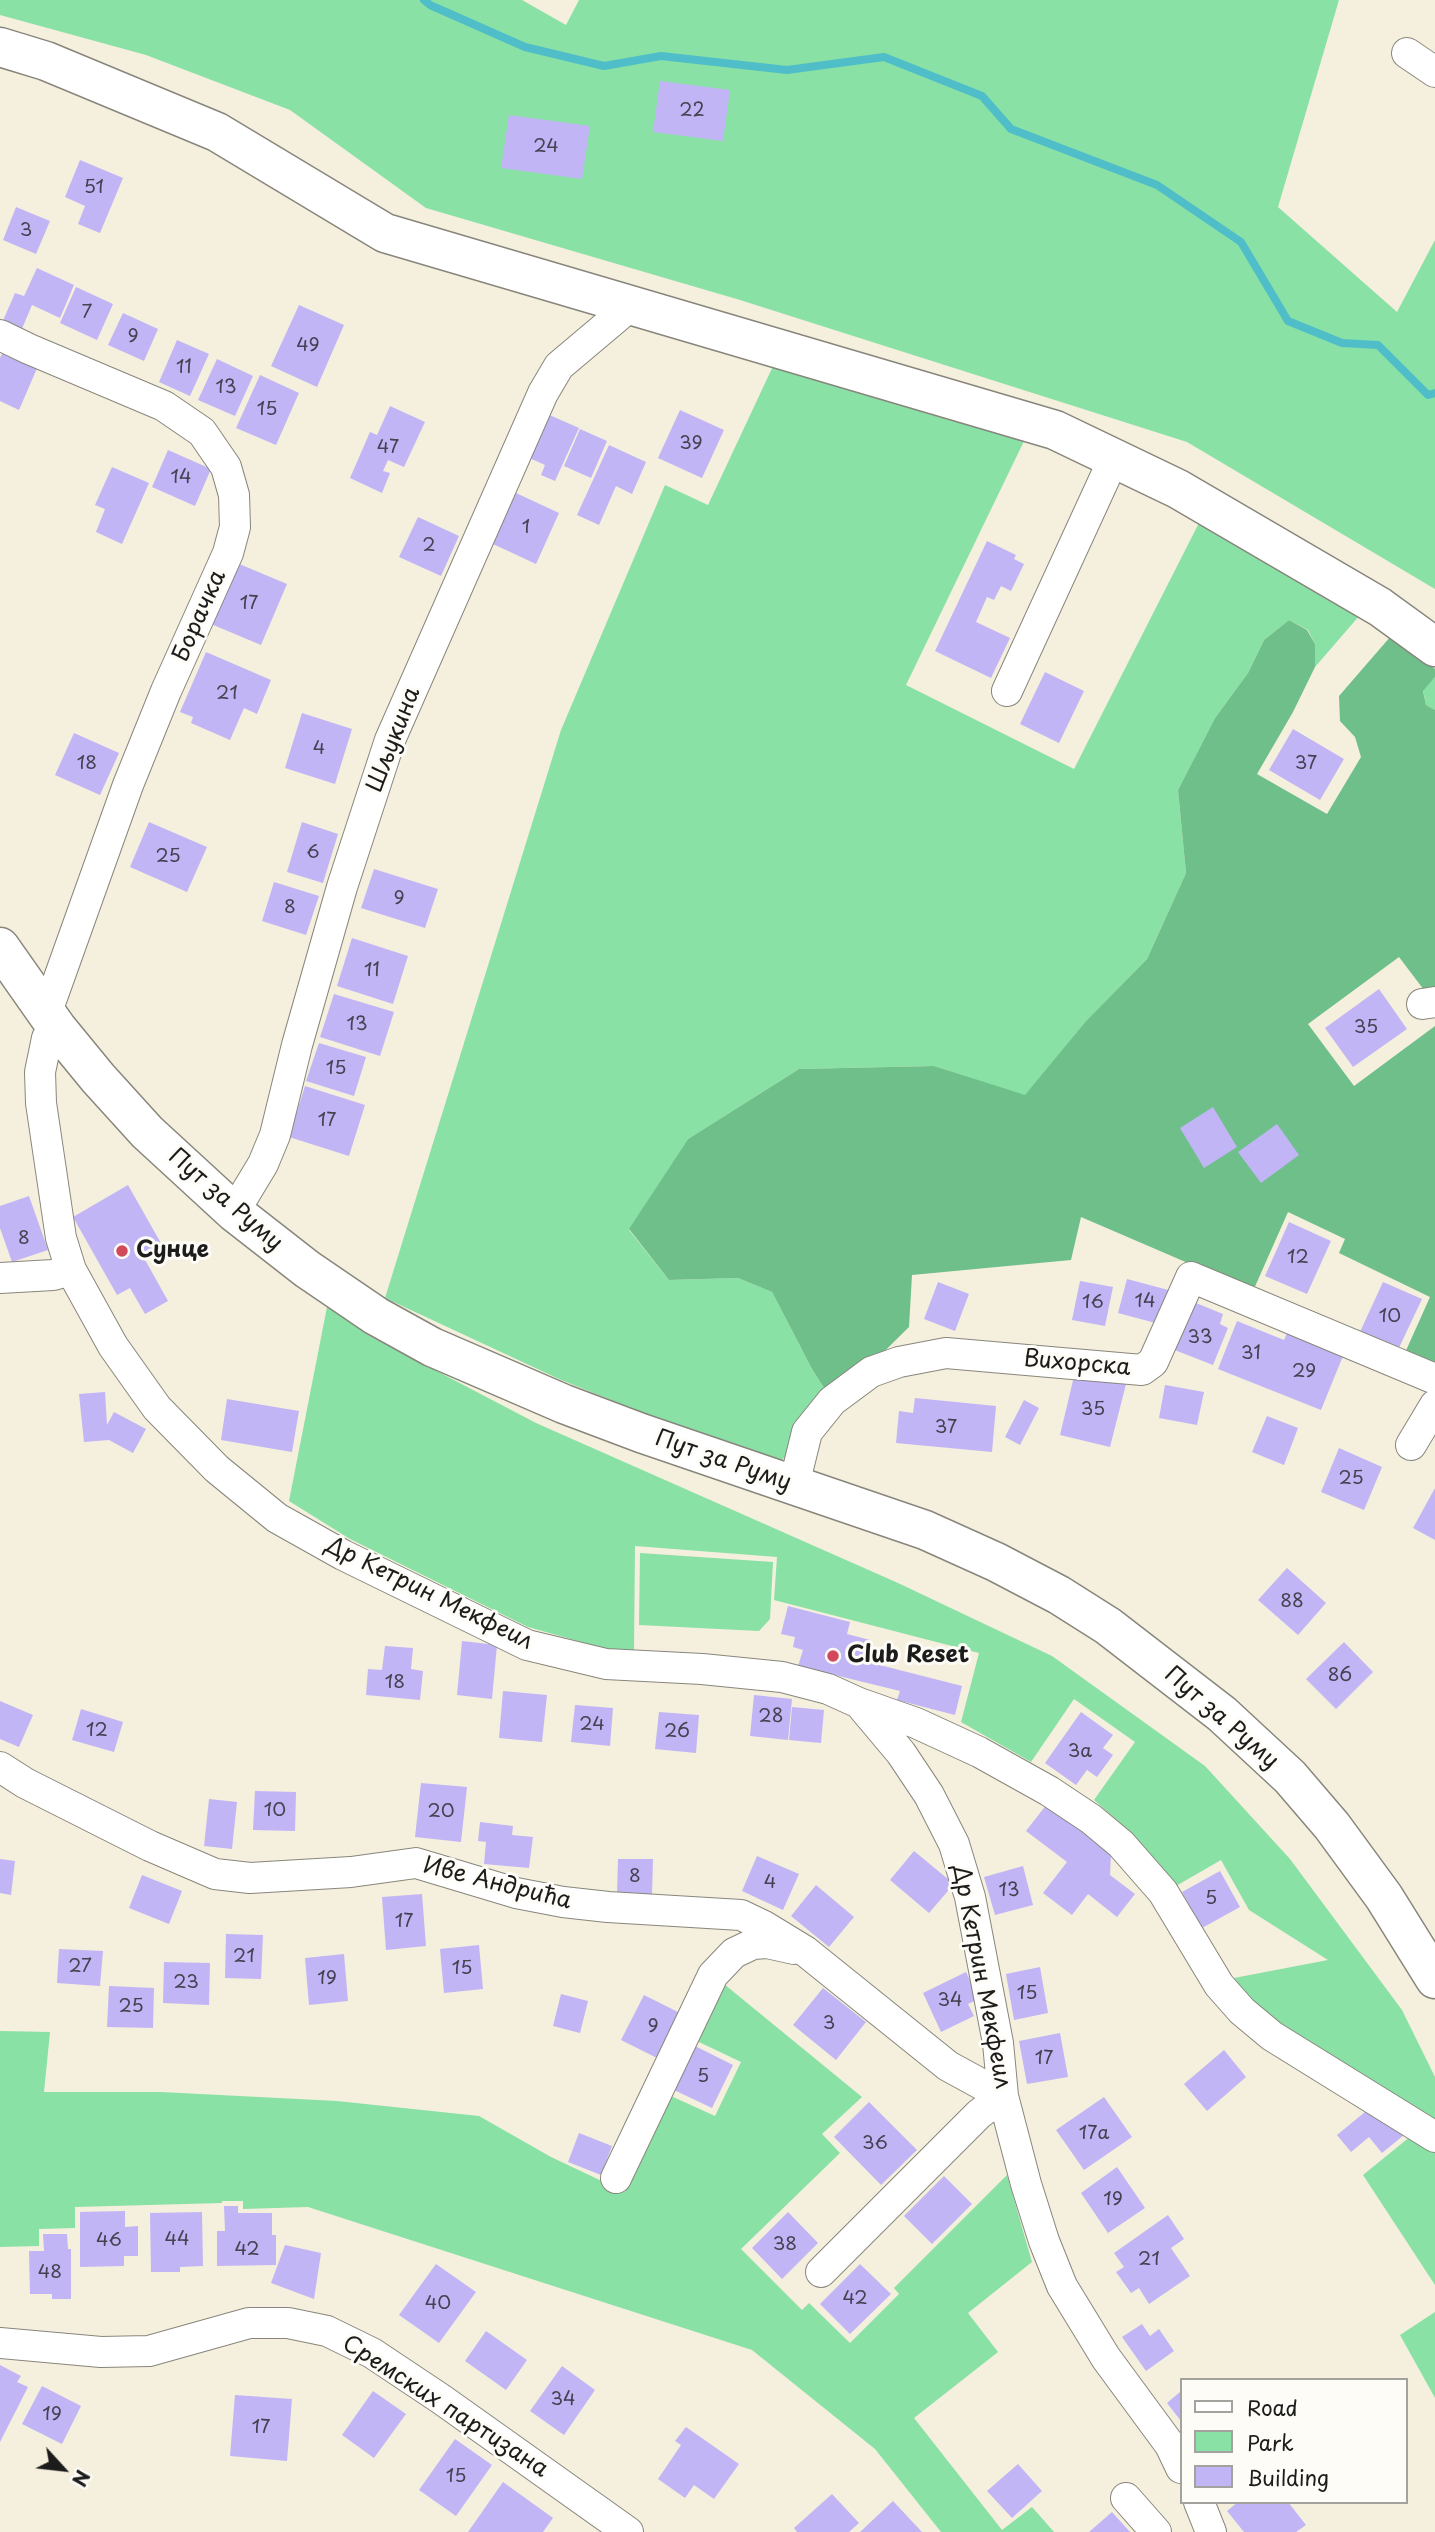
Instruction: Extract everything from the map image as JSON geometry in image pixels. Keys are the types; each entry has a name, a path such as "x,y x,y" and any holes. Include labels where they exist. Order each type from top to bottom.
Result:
{"main road":[{"path":"0,47 46,61 217,132 385,233 629,307 1055,430 1178,489 1380,607 1435,648"},
{"name":"Пут за Руму","path":"0,947 33,1006 147,1132 234,1212 307,1269 376,1316 432,1347 564,1404 925,1530 996,1562 1059,1595 1108,1626 1222,1714 1290,1777 1332,1826 1384,1897 1435,1979"}],"street":[{"path":"1407,53 1435,72"},
{"name":"Шљукина","path":"234,1212 263,1164 275,1135 338,900 390,740 543,393 559,366 629,307"},
{"name":"Борачка","path":"0,334 164,406 202,432 226,467 234,495 234,527 229,552 161,702 128,785 50,1003 33,1006 47,1038 40,1072 41,1103 61,1238 71,1270"},
{"path":"1007,691 1114,458"},
{"path":"0,1278 53,1275 71,1270"},
{"name":"Др Кетрин Мекфеил","path":"71,1270 113,1346 157,1408 217,1469 277,1518 343,1555 527,1645 606,1664 782,1677 828,1689 859,1703 901,1753 929,1795 954,1843 970,1897 983,1960 998,2043 1003,2096 1026,2184 1062,2286 1106,2358 1170,2445 1180,2466"},
{"name":"Вихорска","path":"794,1485 807,1432 832,1401 872,1372 899,1362 946,1353 1142,1370 1153,1362 1191,1277 1435,1379"},
{"path":"1411,1445 1435,1405"},
{"path":"859,1703 916,1723 979,1752 1049,1791 1091,1819 1121,1844 1163,1892 1219,1985 1242,2011 1272,2036 1435,2137"},
{"name":"Иве Андрића","path":"0,1767 25,1783 150,1846 215,1874 250,1878 351,1872 416,1863 516,1893 562,1902 608,1908 741,1915 757,1921 805,1951 936,2058 1003,2096"},
{"path":"616,2178 713,1975 734,1953 753,1944 767,1943 805,1951"},
{"path":"821,2272 979,2113 1003,2096"},
{"name":"Сремских партизана","path":"0,2343 101,2353 149,2351 249,2323 288,2323 327,2331 372,2353 441,2399 628,2532"},
{"path":"1126,2498 1156,2532"},
{"path":"1200,2504 1211,2532"}],"green space":[{"path":"0,0 522,0 566,25 579,0 1339,0 1278,207 1397,312 1435,240 1435,589 1187,442 740,300 426,208 290,110 146,55 0,15"},
{"path":"774,364 1026,437 906,685 1074,769 1201,519 1360,615 1315,667 1315,644 1308,630 1289,620 1264,640 1248,673 1215,718 1178,790 1186,873 1147,959 1086,1021 1025,1096 934,1066 799,1069 688,1139 629,1230 669,1280 738,1278 772,1292 812,1369 833,1402 776,1467 559,1379 385,1298 561,730 665,485 708,505"},
{"path":"1289,620 1307,630 1315,644 1315,667 1293,712 1257,774 1327,814 1361,757 1355,737 1340,721 1339,696 1391,636 1435,669 1435,677 1423,691 1426,705 1435,710 1435,987 1424,990 1399,957 1308,1024 1354,1086 1435,1026 1435,1368 1404,1355 1430,1297 1339,1253 1345,1239 1288,1212 1253,1291 1081,1217 1071,1260 912,1275 909,1327 833,1402 812,1369 772,1292 738,1278 669,1280 629,1229 688,1139 799,1069 934,1066 1025,1095 1086,1021 1147,959 1186,873 1178,790 1215,718 1248,673 1264,640"},
{"path":"1435,677 1435,710 1426,705 1423,690"},
{"path":"327,1307 368,1335 536,1423 898,1583 1052,1656 1205,1766 1290,1859 1402,2010 1435,2077 1435,2285 1363,2175 1411,2136 1279,2025 1251,1999 1234,1978 1328,1960 1249,1910 1221,1860 1176,1886 1128,1830 1094,1800 1135,1742 1074,1699 1031,1762 961,1722 979,1653 774,1600 777,1557 635,1546 634,1650 606,1649 528,1627 350,1539 289,1501"},
{"path":"640,1553 773,1562 770,1619 759,1631 639,1625"},
{"path":"724,1984 862,2097 822,2134 840,2153 741,2249 802,2310 809,2303 850,2343 899,2294 894,2288 1007,2175 1032,2262 968,2313 998,2352 914,2418 1002,2530 1032,2507 1054,2532 941,2532 875,2449 752,2350 308,2207 243,2209 243,2201 222,2201 75,2207 75,2228 39,2229 39,2246 0,2247 0,2031 50,2032 44,2092 161,2092 337,2101 479,2116 551,2157 625,2192 671,2096 715,2116 741,2062 697,2041"},
{"path":"1435,2312 1435,2398 1400,2335"}],"building":[{"path":"660,81 730,90 723,141 653,132"},
{"path":"509,115 590,126 582,179 501,168"},
{"path":"80,160 123,178 100,233 78,224 85,206 65,197"},
{"path":"16,207 50,221 36,254 3,240"},
{"path":"37,268 74,285 60,318 32,305 21,331 2,323 15,293 24,296"},
{"path":"76,287 113,304 97,340 60,323"},
{"path":"299,305 344,325 317,387 271,366"},
{"path":"123,313 158,329 144,361 108,345"},
{"path":"177,340 209,354 190,396 159,382"},
{"path":"3,351 38,366 19,410 0,401 0,358"},
{"path":"217,359 253,376 235,416 198,400"},
{"path":"260,375 299,393 276,445 236,428"},
{"path":"390,406 425,422 404,467 388,460 383,471 390,473 382,493 350,478 370,432 377,435"},
{"path":"680,410 724,430 702,478 658,458"},
{"path":"545,413 579,428 555,481 541,475 545,465 525,456"},
{"path":"580,429 607,441 591,478 564,466"},
{"path":"609,445 646,462 632,494 616,486 599,525 577,515"},
{"path":"168,450 211,469 195,506 152,487"},
{"path":"112,467 149,483 122,544 96,532 105,509 95,505"},
{"path":"516,493 559,513 536,564 493,544"},
{"path":"418,517 459,536 441,576 399,557"},
{"path":"987,541 1016,555 1014,559 1024,564 1011,591 1001,586 994,600 987,597 976,622 1010,638 991,678 935,651"},
{"path":"237,563 287,584 261,645 211,624"},
{"path":"206,652 271,680 257,714 244,708 230,740 191,723 193,717 180,712"},
{"path":"1045,672 1084,691 1059,743 1020,724"},
{"path":"302,713 352,729 335,784 285,768"},
{"path":"1293,729 1344,759 1320,800 1269,770"},
{"path":"74,733 119,753 100,795 55,775"},
{"path":"149,822 207,847 187,892 130,867"},
{"path":"302,822 338,834 323,883 287,872"},
{"path":"374,869 438,889 425,928 361,908"},
{"path":"274,882 319,896 306,935 262,921"},
{"path":"352,938 408,956 393,1004 337,986"},
{"path":"1379,989 1407,1029 1353,1067 1325,1028"},
{"path":"334,994 394,1012 380,1056 320,1037"},
{"path":"319,1043 366,1057 354,1096 306,1081"},
{"path":"305,1086 365,1105 349,1156 289,1137"},
{"path":"1213,1107 1237,1147 1204,1168 1180,1128"},
{"path":"1277,1124 1299,1155 1261,1183 1238,1152"},
{"name":"Сунце","path":"128,1185 162,1245 143,1256 168,1301 145,1314 130,1288 117,1295 73,1217"},
{"path":"29,1196 48,1250 12,1262 0,1228 0,1206"},
{"path":"1289,1222 1331,1241 1307,1294 1265,1276"},
{"path":"1127,1279 1172,1291 1163,1325 1118,1313"},
{"path":"1080,1281 1113,1287 1105,1326 1072,1320"},
{"path":"938,1282 969,1294 955,1331 924,1319"},
{"path":"1383,1282 1422,1299 1397,1352 1359,1334"},
{"path":"1191,1301 1223,1314 1220,1324 1228,1328 1213,1365 1172,1349"},
{"path":"1237,1321 1284,1340 1287,1333 1343,1356 1321,1410 1218,1369"},
{"path":"1075,1372 1126,1384 1110,1447 1060,1435"},
{"path":"1165,1385 1204,1392 1197,1425 1159,1418"},
{"path":"105,1392 107,1425 114,1412 146,1429 133,1453 109,1440 84,1442 79,1394"},
{"path":"915,1398 996,1406 992,1452 896,1443 899,1411 913,1413"},
{"path":"227,1399 299,1411 292,1452 221,1440"},
{"path":"1024,1400 1039,1408 1020,1445 1005,1437"},
{"path":"1267,1416 1298,1428 1284,1465 1252,1452"},
{"path":"1339,1448 1382,1467 1364,1510 1321,1492"},
{"path":"1435,1488 1435,1540 1413,1528"},
{"path":"1287,1568 1326,1603 1298,1635 1258,1600"},
{"name":"Club Reset","path":"788,1606 850,1622 847,1634 870,1640 864,1661 962,1686 955,1715 897,1700 900,1691 798,1666 803,1650 793,1647 795,1637 781,1634"},
{"path":"462,1641 497,1645 492,1699 457,1695"},
{"path":"1344,1642 1373,1672 1336,1709 1306,1679"},
{"path":"385,1646 413,1648 411,1669 423,1671 420,1700 366,1695 368,1669 382,1670"},
{"path":"503,1691 547,1695 542,1742 499,1738"},
{"path":"754,1695 792,1699 788,1740 750,1736"},
{"path":"0,1701 33,1715 19,1747 0,1739"},
{"path":"575,1705 613,1708 610,1746 571,1742"},
{"path":"792,1707 824,1710 821,1743 789,1740"},
{"path":"81,1709 123,1722 114,1752 72,1740"},
{"path":"659,1712 699,1715 696,1753 655,1749"},
{"path":"1081,1712 1113,1735 1103,1748 1113,1755 1097,1777 1087,1770 1076,1785 1045,1763"},
{"path":"421,1783 467,1787 461,1842 415,1837"},
{"path":"255,1791 296,1792 295,1831 253,1830"},
{"path":"209,1799 237,1802 232,1849 204,1846"},
{"path":"1047,1804 1111,1854 1110,1875 1135,1894 1117,1917 1088,1894 1072,1915 1043,1893 1067,1862 1026,1831"},
{"path":"480,1822 513,1826 512,1835 533,1837 529,1868 484,1864 486,1842 478,1841"},
{"path":"914,1851 954,1884 929,1913 890,1880"},
{"path":"757,1856 799,1874 783,1910 742,1891"},
{"path":"0,1859 15,1861 11,1895 0,1893"},
{"path":"618,1859 653,1859 652,1895 617,1895"},
{"path":"1023,1866 1033,1905 995,1915 984,1877"},
{"path":"1220,1871 1240,1907 1202,1928 1182,1892"},
{"path":"142,1875 182,1891 169,1924 129,1908"},
{"path":"816,1885 854,1917 829,1947 791,1916"},
{"path":"422,1894 426,1946 386,1950 382,1897"},
{"path":"226,1934 263,1935 261,1979 225,1978"},
{"path":"479,1945 483,1989 444,1993 440,1949"},
{"path":"59,1949 103,1951 100,1986 57,1983"},
{"path":"344,1954 348,2001 309,2005 305,1958"},
{"path":"164,1962 210,1963 209,2005 163,2003"},
{"path":"1040,1967 1048,2013 1014,2020 1006,1974"},
{"path":"966,1972 979,1999 968,2004 974,2016 941,2032 923,1993"},
{"path":"109,1986 154,1988 153,2028 107,2027"},
{"path":"823,1988 866,2022 836,2060 793,2025"},
{"path":"561,1994 588,2001 580,2033 553,2026"},
{"path":"644,1995 684,2015 661,2060 621,2040"},
{"path":"1060,2033 1068,2077 1027,2084 1019,2041"},
{"path":"695,2046 733,2065 712,2108 674,2090"},
{"path":"1224,2050 1246,2077 1207,2111 1184,2084"},
{"path":"1104,2097 1132,2137 1084,2170 1056,2130"},
{"path":"869,2102 917,2150 881,2185 834,2137"},
{"path":"1371,2107 1385,2124 1391,2119 1404,2135 1382,2153 1369,2137 1351,2152 1337,2135"},
{"path":"579,2133 612,2146 601,2175 568,2162"},
{"path":"1117,2167 1145,2208 1108,2233 1081,2193"},
{"path":"944,2176 972,2204 932,2244 904,2216"},
{"path":"224,2206 238,2206 238,2213 272,2213 272,2235 276,2235 276,2265 217,2266 217,2231 225,2231"},
{"path":"125,2211 125,2227 138,2226 138,2256 124,2256 124,2266 80,2267 80,2212"},
{"path":"202,2212 203,2266 180,2267 180,2272 151,2272 150,2213"},
{"path":"788,2212 818,2243 782,2279 752,2248"},
{"path":"1168,2215 1184,2239 1171,2248 1190,2276 1149,2304 1139,2288 1131,2293 1116,2272 1124,2267 1114,2253"},
{"path":"43,2234 67,2234 68,2249 71,2249 71,2299 52,2299 52,2294 30,2294 29,2251 44,2251"},
{"path":"285,2245 321,2253 314,2299 271,2283"},
{"path":"436,2264 476,2292 439,2343 399,2315"},
{"path":"860,2264 891,2294 850,2334 820,2304"},
{"path":"1142,2324 1150,2336 1159,2329 1174,2351 1146,2371 1122,2337"},
{"path":"486,2331 527,2360 506,2390 465,2361"},
{"path":"0,2365 21,2376 17,2382 28,2387 0,2442"},
{"path":"562,2366 595,2390 564,2435 530,2411"},
{"path":"42,2386 81,2406 62,2444 22,2424"},
{"path":"373,2391 406,2414 374,2458 342,2435"},
{"path":"1180,2392 1180,2420 1167,2403"},
{"path":"235,2395 292,2399 287,2461 230,2456"},
{"path":"686,2427 739,2464 714,2499 694,2485 685,2498 658,2479 681,2445 675,2441"},
{"path":"455,2439 492,2465 456,2516 419,2490"},
{"path":"1018,2464 1042,2491 1012,2518 987,2491"},
{"path":"503,2482 553,2518 543,2532 468,2532"},
{"path":"832,2494 859,2523 849,2532 797,2532 794,2528"},
{"path":"893,2501 922,2532 860,2532"},
{"path":"1236,2504 1290,2504 1306,2525 1296,2532 1244,2532 1227,2511"},
{"path":"1112,2512 1130,2532 1089,2532"}],"waterway":[{"path":"424,0 525,47 604,66 661,56 787,70 884,57 982,96 1011,129 1157,185 1241,242 1288,321 1342,343 1378,345 1428,395 1435,393"}],"place":[{"name":"Сунце","path":"122,1251"},
{"name":"Club Reset","path":"833,1656"}]}
